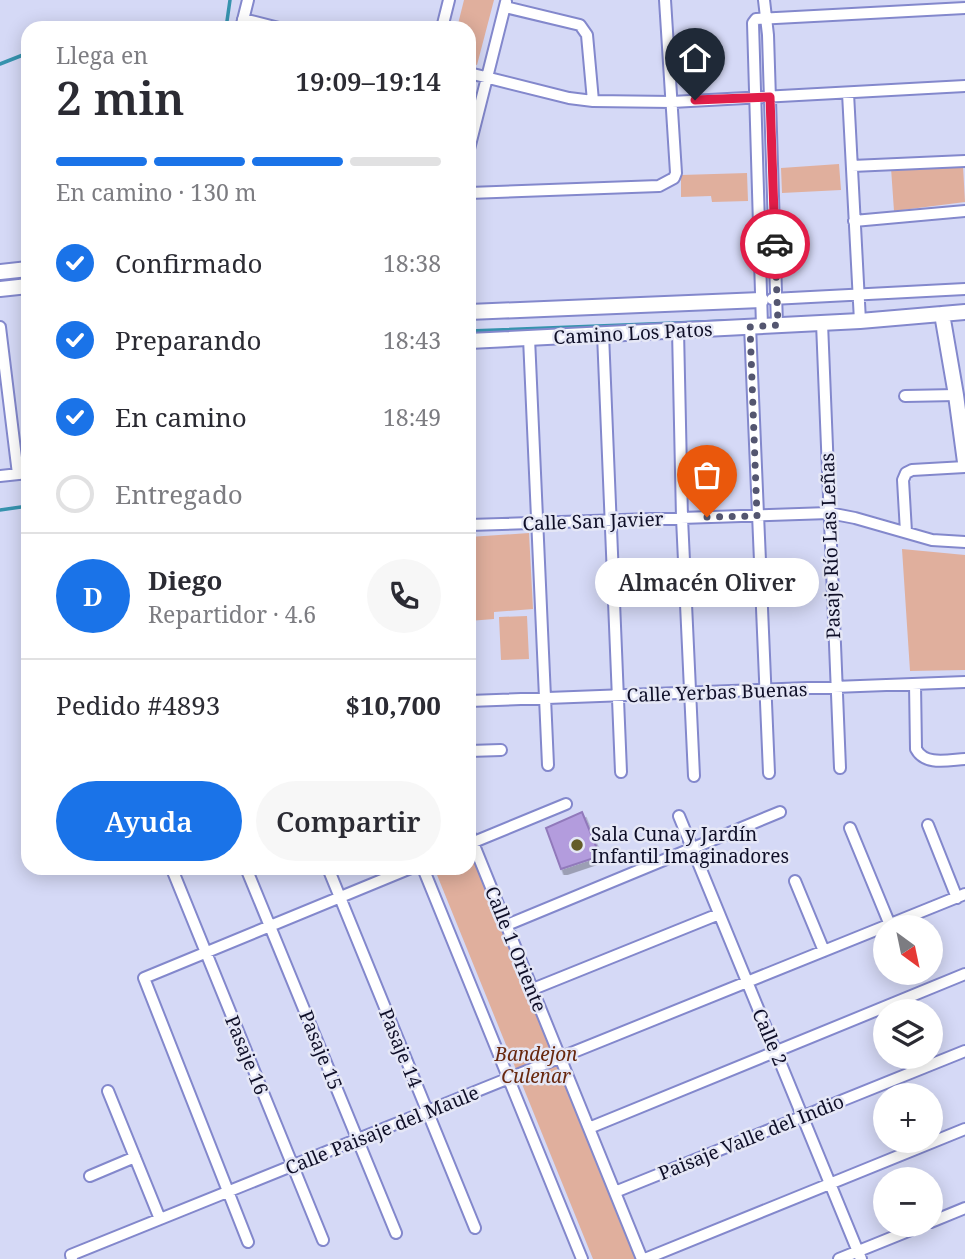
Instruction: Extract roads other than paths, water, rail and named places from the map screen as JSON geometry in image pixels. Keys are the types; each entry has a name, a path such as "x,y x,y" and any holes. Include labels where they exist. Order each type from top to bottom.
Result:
{"street":[{"path":"243,21 248,0"},
{"path":"444,21 450,0"},
{"path":"476,192 659,186 674,178 665,0"},
{"path":"764,0 764,19 768,35 778,325"},
{"path":"844,0 845,14"},
{"path":"476,121 505,4 580,24 587,35 593,101"},
{"path":"769,774 757,516 756,326 761,300 752,23 756,19 845,14 923,5 965,8"},
{"path":"476,76 569,98 593,101 672,102 965,86"},
{"path":"848,93 860,321"},
{"path":"852,166 965,162"},
{"path":"855,220 965,211"},
{"path":"0,272 21,270"},
{"path":"0,289 21,287"},
{"name":"Camino Los Patos","path":"476,312 965,289"},
{"name":"Camino Los Patos","path":"476,341 860,321 965,312"},
{"path":"906,532 903,480 906,473 965,464 957,396 942,314"},
{"name":"Pasaje Río Las Leñas","path":"822,323 840,768"},
{"path":"0,327 21,460"},
{"path":"678,330 682,518 694,776"},
{"path":"603,334 621,772"},
{"path":"529,338 548,765"},
{"path":"905,396 957,396"},
{"path":"0,476 21,473"},
{"name":"Calle San Javier","path":"476,525 829,513 932,540 965,542"},
{"name":"Calle Yerbas Buenas","path":"476,701 965,682"},
{"path":"915,684 916,749 922,757 931,760 965,759"},
{"path":"476,751 501,750"},
{"path":"476,838 566,804"},
{"path":"507,925 780,812"},
{"name":"Calle 2","path":"679,816 860,1255"},
{"path":"928,825 961,896"},
{"path":"850,828 886,915"},
{"name":"Calle 1 Oriente","path":"476,854 644,1259"},
{"name":"Pasaje 16","path":"174,875 323,1240"},
{"name":"Pasaje 15","path":"249,875 396,1233"},
{"name":"Pasaje 14","path":"331,875 475,1228"},
{"path":"248,1242 144,978 394,875"},
{"path":"426,875 582,1259"},
{"path":"795,881 824,951"},
{"name":"Calle Paisaje del Maule","path":"914,915 961,896"},
{"path":"533,989 719,914"},
{"name":"Calle Paisaje del Maule","path":"72,1257 873,932"},
{"path":"589,1128 965,974"},
{"name":"Paisaje Valle del Indio","path":"615,1192 965,1051"},
{"path":"108,1091 160,1219"},
{"path":"644,1259 965,1129"},
{"path":"90,1176 135,1157"},
{"path":"943,1217 965,1208"},
{"path":"839,1259 860,1255 897,1237"}],"waterway":[{"path":"227,21 230,0"},
{"path":"0,64 21,56"},
{"path":"476,331 726,321"},
{"path":"0,510 21,507"}],"place":[{"name":"Almacén Oliver","path":"707,517"},
{"name":"Sala Cuna y Jardín Infantil Imaginadores","path":"577,845"}],"park label":[{"name":"Bandejon Culenar","path":"536,1065"}]}
